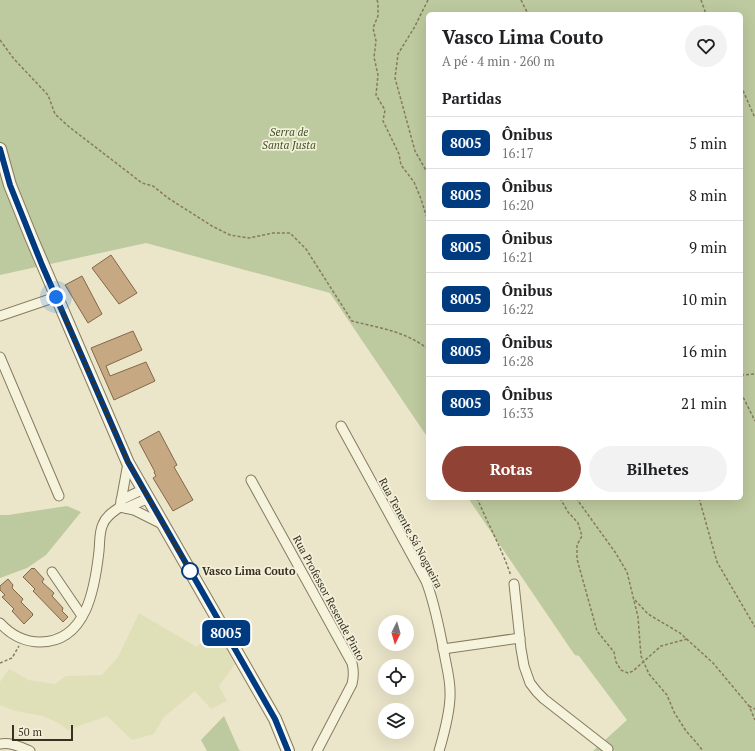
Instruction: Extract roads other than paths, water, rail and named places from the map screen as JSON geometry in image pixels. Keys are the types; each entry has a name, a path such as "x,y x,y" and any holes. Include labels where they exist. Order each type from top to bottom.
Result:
{"street":[{"path":"0,149 10,185 42,265 128,462 275,719 288,751"},
{"path":"0,316 56,297"},
{"path":"0,357 59,496"},
{"name":"Rua Tenente Sá Nogueira","path":"340,426 426,581 436,609 450,692 448,713 439,751"},
{"path":"123,505 128,462"},
{"name":"Rua Professor Resende Pinto","path":"250,480 348,656 354,671 352,684 317,751"},
{"path":"0,623 6,630 17,637 34,642 49,642 66,635 77,625 88,607 94,582 103,522 109,515 123,505 146,494"},
{"path":"123,505 164,525"},
{"path":"52,572 82,616"},
{"path":"514,584 524,666 530,683 544,699 608,749"},
{"path":"443,649 520,638"},
{"path":"0,744 14,745 30,751"}],"place":[{"name":"Vasco Lima Couto","path":"190,571"}],"park label":[{"name":"Serra de Santa Justa","path":"289,138"}]}
